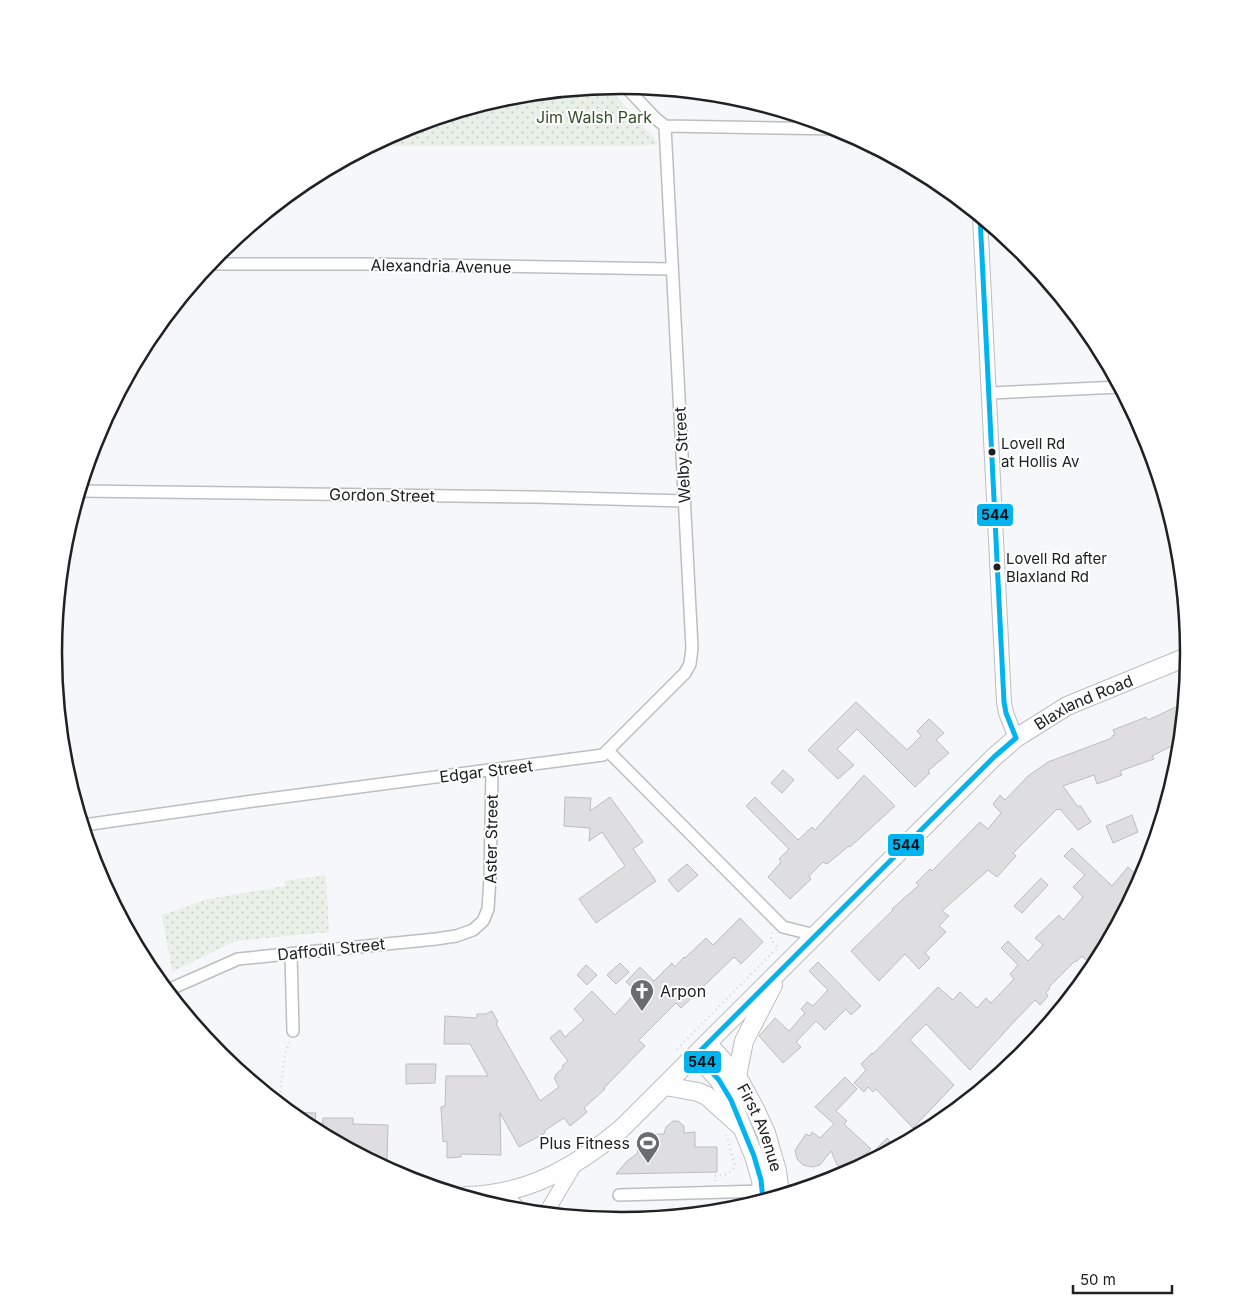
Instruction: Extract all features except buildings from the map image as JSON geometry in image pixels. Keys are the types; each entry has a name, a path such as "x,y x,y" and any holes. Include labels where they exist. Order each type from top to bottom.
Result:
{"main road":[{"name":"Blaxland Road","path":"484,1194 526,1186 575,1164 621,1129 994,757 1016,738 1067,706 1180,660"},
{"path":"737,1076 744,1041 782,968"},
{"name":"First Avenue","path":"702,1050 737,1076 756,1110 766,1133 781,1188"},
{"name":"First Avenue","path":"702,1050 731,1100 734,1131 754,1156 763,1193"},
{"path":"665,1086 698,1092 707,1096 734,1131"}],"street":[{"path":"633,94 664,126 818,129"},
{"name":"Welby Street","path":"608,751 685,673 690,664 692,648 664,126"},
{"path":"980,224 1004,702 1006,713 1016,738"},
{"name":"Alexandria Avenue","path":"220,264 364,264 672,269"},
{"path":"990,393 1114,387"},
{"name":"Gordon Street","path":"87,492 525,497 685,502"},
{"path":"608,751 783,927 815,935"},
{"name":"Edgar Street","path":"90,825 603,755 608,751"},
{"name":"Aster Street","path":"488,909 492,770"},
{"name":"Daffodil Street","path":"174,987 238,959 456,936 474,930 483,921 488,909"},
{"path":"291,954 293,1031"},
{"path":"550,1207 575,1164"},
{"path":"619,1195 715,1193 756,1195"}],"path":[{"path":"677,1049 778,947 771,940"},
{"path":"280,1095 285,1054 293,1031"},
{"path":"715,1193 714,1176 726,1175 732,1171 735,1165 734,1131"}],"green space":[{"name":"Jim Walsh Park","path":"614,94 659,144 638,146 385,146 442,123 512,104 549,98"},
{"path":"326,875 329,932 235,941 172,972 162,915 208,899 285,886 284,881"}],"transit line":[{"name":"544","path":"980,224 1004,702 1006,713 1016,738"},
{"name":"544","path":"762,1193 761,1180 754,1156 731,1100 719,1080 696,1055 994,757 1016,738"}],"place":[{"name":"Lovell Rd at Hollis Av","path":"992,452"},
{"name":"Lovell Rd after Blaxland Rd","path":"997,567"},
{"name":"Arpon","path":"642,1012"},
{"name":"Plus Fitness","path":"648,1164"}]}
